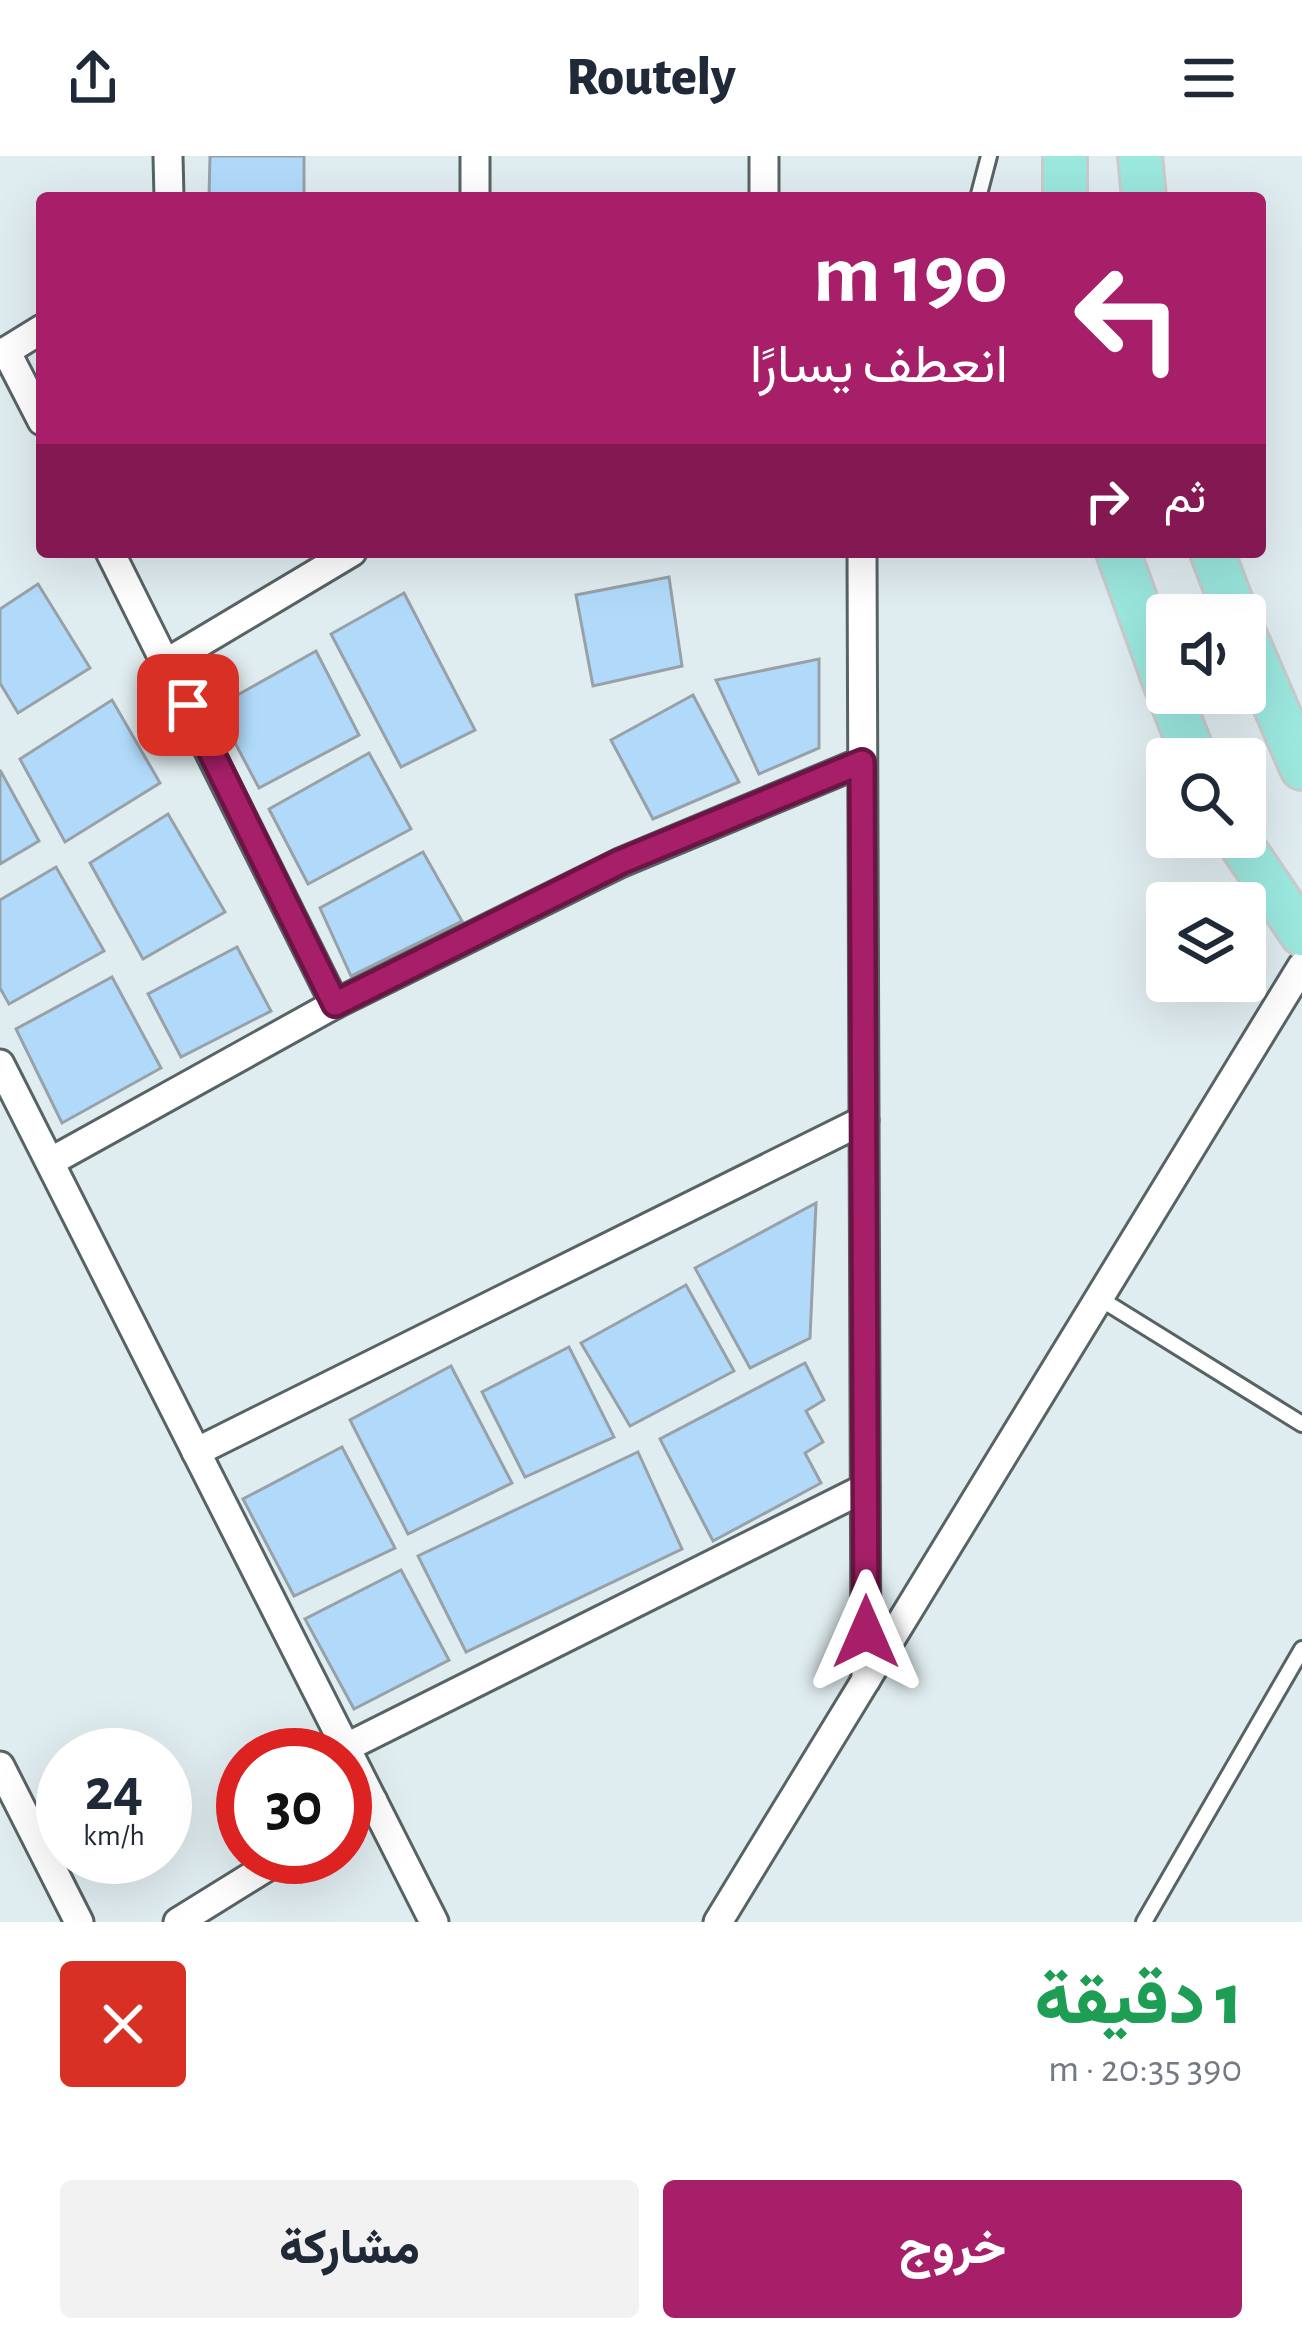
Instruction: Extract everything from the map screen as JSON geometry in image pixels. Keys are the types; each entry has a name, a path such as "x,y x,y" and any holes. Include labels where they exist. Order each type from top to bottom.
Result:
{"main road":[{"path":"1065,156 1065,192"},
{"path":"1140,156 1143,192"},
{"path":"1120,558 1146,629"},
{"path":"1214,558 1228,594"},
{"path":"1266,684 1302,767"},
{"path":"1250,858 1302,934"}],"street":[{"path":"168,156 169,192"},
{"path":"475,156 475,192"},
{"path":"764,156 764,192"},
{"path":"36,333 3,353 36,411"},
{"path":"113,558 335,1004"},
{"path":"166,662 342,558"},
{"path":"862,558 866,1680"},
{"path":"50,1162 335,1004 620,862 862,762"},
{"path":"718,1922 1302,966"},
{"path":"0,1064 335,1728"},
{"path":"196,1453 864,1120"},
{"path":"372,1734 865,1488"},
{"path":"0,1766 79,1922"},
{"path":"373,1801 434,1922"},
{"path":"178,1922 239,1884"}],"lane":[{"path":"980,192 989,156"},
{"path":"1099,1298 1302,1424"},
{"path":"1144,1922 1302,1649"}],"building":[{"path":"210,156 304,156 304,192 209,192"},
{"path":"669,577 682,666 593,686 576,595"},
{"path":"38,584 90,668 18,713 0,683 0,609"},
{"path":"404,593 475,730 401,767 331,634"},
{"path":"316,651 359,735 259,788 216,707"},
{"path":"819,659 819,748 759,774 716,680"},
{"path":"693,695 739,782 653,819 611,740"},
{"path":"112,700 160,783 65,842 20,759"},
{"path":"369,753 411,829 308,884 269,809"},
{"path":"0,770 39,841 0,864"},
{"path":"168,814 225,912 143,959 90,863"},
{"path":"423,852 462,921 351,976 320,908"},
{"path":"56,867 104,951 9,1004 0,988 0,900"},
{"path":"237,947 271,1011 181,1057 148,994"},
{"path":"112,977 161,1068 62,1123 16,1029"},
{"path":"816,1203 810,1338 750,1368 695,1268"},
{"path":"686,1285 734,1371 630,1426 581,1343"},
{"path":"569,1347 614,1437 525,1477 482,1392"},
{"path":"805,1363 824,1400 806,1411 823,1442 805,1453 821,1483 713,1541 660,1439"},
{"path":"451,1366 512,1483 408,1534 350,1420"},
{"path":"342,1447 395,1548 294,1596 243,1499"},
{"path":"638,1452 682,1549 466,1652 418,1556"},
{"path":"401,1570 449,1660 354,1709 305,1619"}],"route":[{"path":"188,705 335,1004 620,862 862,762 866,1632"}]}
